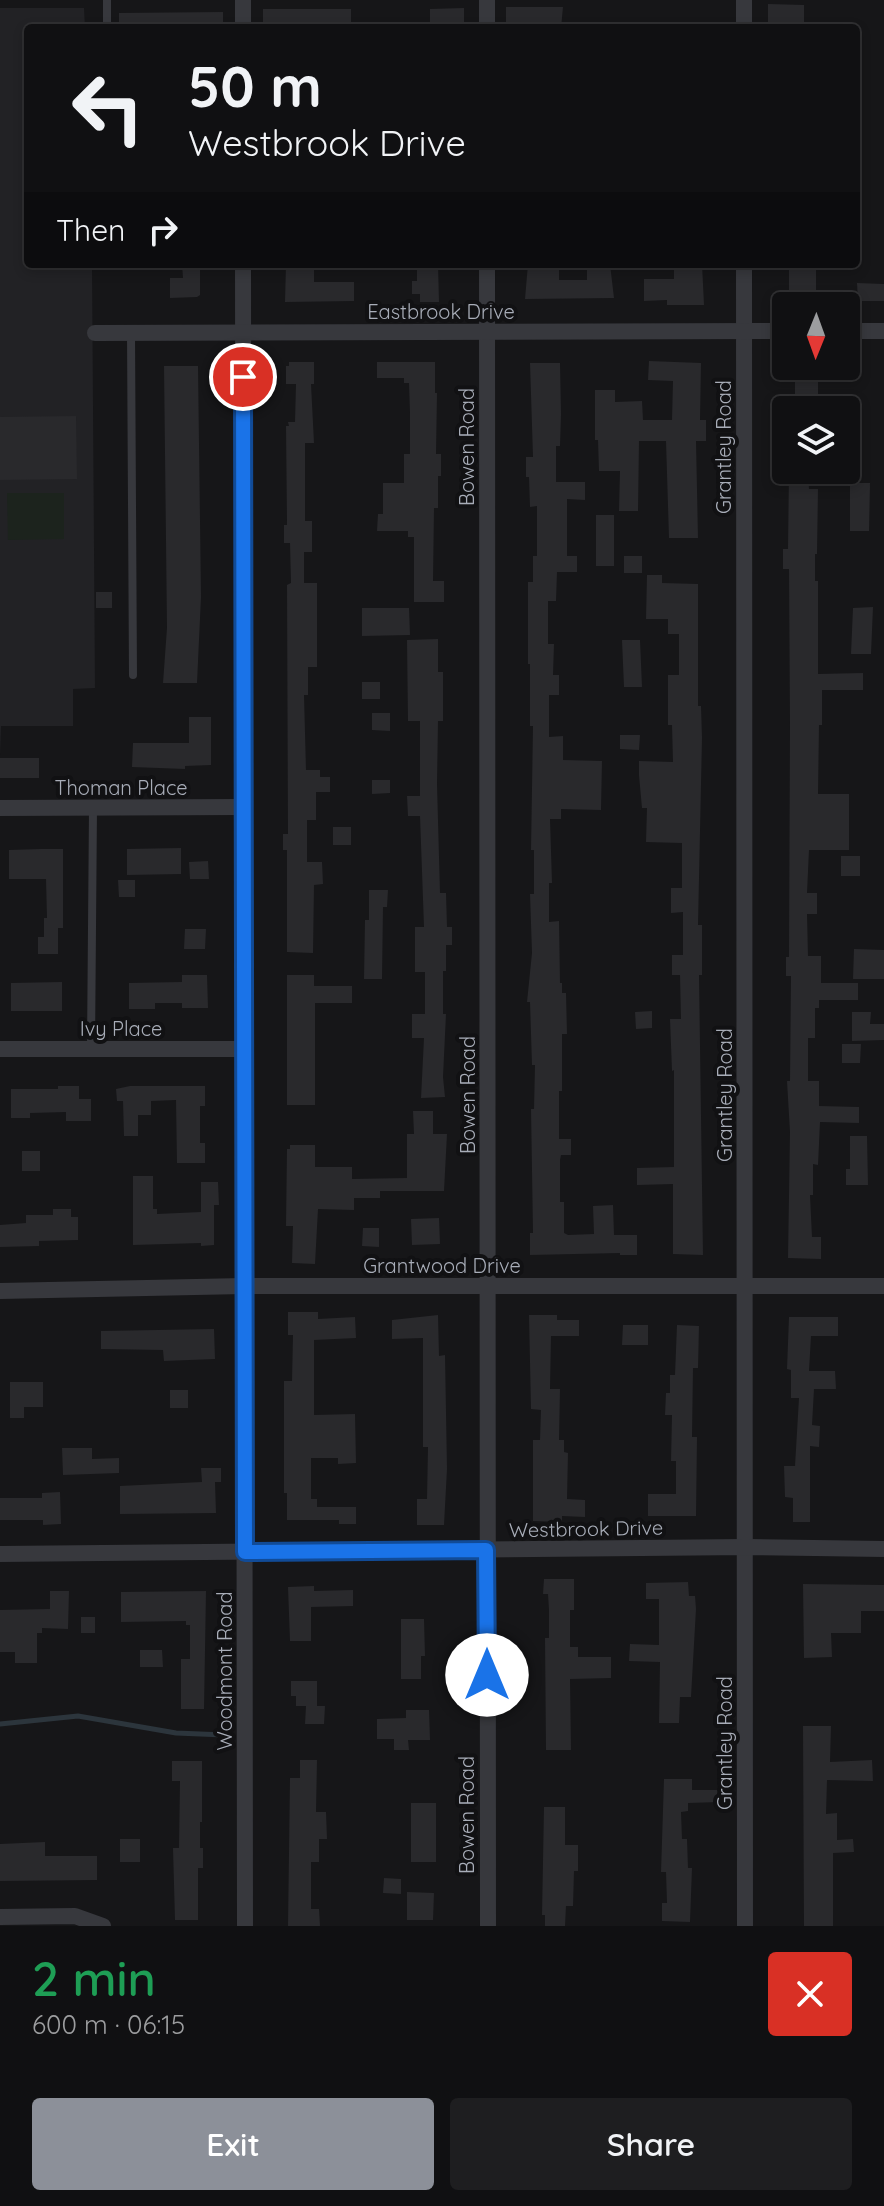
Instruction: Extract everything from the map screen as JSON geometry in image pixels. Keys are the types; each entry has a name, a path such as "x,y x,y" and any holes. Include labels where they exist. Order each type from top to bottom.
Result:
{"street":[{"path":"243,0 243,24"},
{"path":"487,0 487,24"},
{"path":"744,0 744,24"},
{"name":"Woodmont Road","path":"243,268 245,1926"},
{"name":"Bowen Road","path":"487,268 488,1926"},
{"name":"Grantley Road","path":"744,268 745,1926"},
{"name":"Eastbrook Drive","path":"95,333 772,331"},
{"path":"860,331 884,331"},
{"name":"Thoman Place","path":"0,808 243,807"},
{"name":"Ivy Place","path":"0,1049 242,1049"},
{"name":"Grantwood Drive","path":"0,1291 244,1286 884,1286"},
{"name":"Westbrook Drive","path":"0,1554 747,1547 884,1549"},
{"path":"0,1917 75,1916 103,1926"}],"lane":[{"path":"107,0 107,24"},
{"path":"131,333 133,675"},
{"path":"91,1048 93,808"}],"shaded area":[{"path":"0,8 84,8 85,24 24,24 24,268 92,268 95,688 73,689 73,726 1,726 0,755"},
{"path":"7,493 64,493 64,539 8,540"}],"building":[{"path":"768,4 804,5 804,24 768,24"},
{"path":"506,7 563,7 561,24 506,24"},
{"path":"464,8 464,24 430,24 430,9"},
{"path":"263,9 351,9 351,24 263,24"},
{"path":"223,12 223,24 119,24 119,13"},
{"path":"182,268 200,268 200,295 170,298 170,278 183,278"},
{"path":"286,268 314,268 314,282 354,282 354,301 285,302"},
{"path":"417,268 438,268 439,302 420,302 420,294 412,294 412,281 417,281"},
{"path":"528,268 559,268 559,280 587,280 587,268 610,268 614,298 525,299"},
{"path":"674,268 702,268 704,305 667,305 667,300 644,301 644,279 674,279"},
{"path":"789,268 816,268 816,292 789,292"},
{"path":"857,283 884,284 884,301 860,301 860,292"},
{"path":"649,361 701,363 700,420 706,420 706,441 696,441 698,538 669,538 666,441 639,441 638,511 619,511 620,471 599,471 598,440 595,440 595,390 615,390 615,402 642,401 643,420 672,420 673,381 648,380"},
{"path":"289,362 314,362 314,384 311,384 314,443 305,443 305,521 312,521 312,552 304,552 304,583 317,583 317,667 308,667 308,695 304,695 306,770 320,770 320,777 330,777 330,792 316,792 316,820 307,820 307,862 322,862 323,884 314,885 313,953 287,952 287,850 283,850 283,834 288,834 287,585 291,583 290,543 284,543 284,525 287,525 286,426 289,426 288,422 295,422 296,384 286,384 286,366"},
{"path":"377,362 435,362 436,454 441,454 441,476 438,476 438,508 434,508 433,581 444,581 444,602 414,602 414,537 408,537 408,531 377,531 378,514 383,514 383,483 404,483 404,454 410,454 410,413 409,383 404,383 404,378 377,378"},
{"path":"530,363 560,363 560,446 556,446 556,482 585,482 585,500 567,499 567,556 577,556 577,572 557,572 556,601 548,601 548,644 554,644 553,675 559,675 559,695 549,695 549,737 563,736 563,760 602,761 601,810 561,809 561,819 550,819 552,883 549,883 549,922 559,921 560,983 562,993 566,993 567,1034 562,1034 559,1139 571,1139 571,1155 561,1155 560,1160 560,1202 564,1202 564,1233 568,1235 594,1234 593,1206 613,1205 614,1235 637,1235 637,1255 530,1255 530,1233 533,1233 531,1109 534,1109 535,1065 532,1065 530,1002 527,1002 532,953 530,894 534,894 528,582 533,582 533,556 537,556 537,506 530,507 529,477 526,477 526,457 533,457"},
{"path":"164,366 198,366 201,597 197,683 163,683 167,628"},
{"path":"795,380 818,380 818,396 795,396"},
{"path":"76,416 77,479 0,480 0,417"},
{"path":"870,483 869,531 850,531 850,484"},
{"path":"789,484 809,484 809,489 818,489 815,581 818,581 818,674 863,673 863,690 822,690 822,725 819,725 818,794 849,794 849,850 809,850 807,893 817,893 817,914 807,914 808,956 821,956 821,983 858,983 858,1000 819,1000 819,1008 815,1008 815,1038 808,1038 808,1081 819,1081 819,1106 859,1107 859,1123 820,1122 818,1165 813,1164 813,1195 810,1195 812,1237 821,1237 821,1259 788,1258 790,1132 787,1081 790,1081 791,976 786,976 786,957 789,957 789,569 783,569 783,549 788,549"},
{"path":"596,515 614,515 614,566 596,566"},
{"path":"624,556 642,556 642,573 624,573"},
{"path":"647,575 662,575 662,583 698,584 698,706 701,706 702,738 698,925 702,925 702,975 699,975 703,1255 673,1254 673,1184 637,1185 637,1168 674,1167 674,1070 670,1019 681,1019 680,975 672,975 672,955 683,955 683,912 671,913 671,888 682,888 682,843 646,842 647,808 642,808 639,761 673,762 672,725 668,725 668,675 679,675 679,634 668,634 668,619 646,619"},
{"path":"96,592 112,592 112,608 96,608"},
{"path":"873,607 871,654 851,654 853,608"},
{"path":"362,608 409,608 410,635 362,636"},
{"path":"438,639 438,672 443,672 443,721 438,721 437,784 440,893 446,893 447,927 452,927 452,945 446,945 446,971 443,971 445,1097 421,1098 424,1038 412,1038 412,1014 425,1014 425,972 415,972 415,927 424,927 420,816 408,816 407,796 420,796 420,721 408,721 407,640"},
{"path":"622,640 640,640 642,687 624,687"},
{"path":"362,682 380,682 380,699 362,699"},
{"path":"372,713 390,713 390,731 372,730"},
{"path":"189,717 211,717 211,765 185,766 185,769 132,767 133,743 189,743"},
{"path":"620,735 640,735 639,750 620,749"},
{"path":"0,758 39,758 39,778 0,778"},
{"path":"372,780 390,780 390,793 372,794"},
{"path":"333,827 351,827 351,845 333,845"},
{"path":"181,848 181,874 127,875 127,849"},
{"path":"63,849 63,928 58,928 58,954 38,954 38,937 44,937 44,918 47,918 46,879 9,879 9,850"},
{"path":"841,856 860,856 860,876 841,876"},
{"path":"208,861 209,879 190,879 189,862"},
{"path":"118,880 135,880 135,897 119,897"},
{"path":"369,890 388,890 387,907 383,907 382,979 364,979"},
{"path":"185,929 206,929 205,949 184,949"},
{"path":"854,949 884,950 884,979 853,979"},
{"path":"182,975 207,975 208,1008 182,1008 182,1003 155,1003 155,1009 129,1009 129,983 182,982"},
{"path":"287,975 314,975 314,986 352,986 352,1003 315,1003 315,1105 287,1105"},
{"path":"62,982 62,1011 11,1011 11,983"},
{"path":"652,1011 652,1028 636,1029 635,1012"},
{"path":"852,1012 871,1012 870,1024 884,1024 884,1040 852,1041"},
{"path":"842,1044 861,1044 860,1063 842,1063"},
{"path":"58,1086 79,1086 79,1099 91,1099 91,1121 66,1121 66,1112 30,1113 30,1118 11,1118 11,1089 58,1089"},
{"path":"130,1086 205,1086 205,1106 200,1106 200,1143 205,1143 205,1163 177,1163 176,1100 151,1101 151,1115 138,1115 138,1136 124,1136 123,1101 117,1101 116,1089"},
{"path":"413,1111 433,1111 433,1134 447,1134 444,1191 380,1191 380,1198 354,1198 354,1210 318,1209 315,1264 292,1263 293,1226 286,1226 287,1149 290,1145 315,1145 315,1167 352,1167 352,1179 407,1178 407,1134 414,1134"},
{"path":"850,1136 867,1136 868,1185 846,1185 846,1169 850,1169"},
{"path":"22,1151 40,1151 40,1171 22,1171"},
{"path":"133,1176 153,1176 153,1209 157,1209 157,1214 201,1212 201,1182 218,1182 219,1205 214,1205 214,1245 133,1245"},
{"path":"53,1209 71,1209 71,1217 78,1217 78,1240 39,1241 39,1246 0,1247 0,1225 26,1223 26,1215 53,1215"},
{"path":"439,1218 440,1244 412,1245 411,1219"},
{"path":"363,1228 379,1228 379,1247 362,1246"},
{"path":"288,1312 318,1312 318,1319 355,1317 356,1338 314,1340 314,1415 355,1414 356,1463 338,1464 338,1458 311,1458 311,1499 317,1499 317,1507 356,1507 356,1524 339,1524 339,1520 287,1520 287,1493 284,1493 284,1381 292,1381 293,1335 288,1335"},
{"path":"438,1315 439,1356 445,1355 447,1469 444,1525 417,1525 417,1499 427,1499 428,1447 423,1447 423,1338 392,1339 392,1320"},
{"path":"529,1315 557,1315 557,1320 579,1320 579,1336 551,1336 550,1389 560,1389 559,1440 564,1440 564,1452 568,1453 567,1499 585,1500 585,1517 562,1516 562,1522 533,1521 533,1440 540,1440 541,1410 531,1409"},
{"path":"789,1317 838,1317 838,1336 811,1336 809,1371 835,1371 836,1389 814,1389 812,1425 820,1426 819,1447 810,1446 810,1522 793,1522 793,1498 785,1497 784,1466 795,1466 799,1398 791,1398 791,1370 787,1369"},
{"path":"623,1325 648,1325 648,1345 622,1345"},
{"path":"677,1325 699,1326 698,1368 693,1368 692,1437 697,1437 696,1516 648,1516 648,1494 676,1494 676,1461 671,1461 672,1415 665,1415 670,1375 675,1375"},
{"path":"214,1329 215,1359 164,1361 163,1350 101,1349 101,1331"},
{"path":"10,1382 43,1382 43,1407 24,1407 24,1418 10,1418"},
{"path":"170,1390 188,1390 188,1408 170,1408"},
{"path":"62,1448 92,1448 92,1459 119,1458 119,1473 63,1475"},
{"path":"201,1468 221,1468 221,1482 215,1482 216,1513 120,1514 120,1486 202,1482"},
{"path":"60,1492 61,1524 43,1525 43,1520 0,1520 0,1498 42,1498 42,1493"},
{"path":"544,1579 574,1579 570,1647 578,1647 578,1657 611,1657 611,1678 570,1679 571,1750 546,1750 545,1638 549,1638 549,1610 548,1594 543,1594"},
{"path":"688,1582 689,1596 695,1596 696,1609 691,1697 680,1697 679,1723 659,1723 660,1662 629,1661 630,1644 659,1645 659,1599 646,1599 646,1583"},
{"path":"803,1584 884,1585 884,1611 861,1611 861,1633 831,1633 832,1657 804,1658"},
{"path":"314,1586 314,1591 353,1590 353,1606 311,1607 311,1641 290,1641 288,1587"},
{"path":"50,1591 69,1591 68,1629 42,1628 42,1633 37,1633 37,1663 15,1663 15,1652 0,1652 0,1610 50,1609"},
{"path":"206,1591 204,1709 181,1709 181,1659 190,1659 190,1625 186,1625 186,1621 121,1622 121,1592"},
{"path":"81,1617 95,1617 95,1633 81,1633"},
{"path":"401,1619 424,1619 425,1656 421,1656 421,1679 401,1679"},
{"path":"140,1650 162,1650 163,1667 140,1667"},
{"path":"291,1681 317,1681 317,1706 325,1706 324,1724 305,1724 306,1706 296,1706 296,1696 291,1696"},
{"path":"406,1710 429,1710 430,1740 408,1740 409,1750 394,1750 394,1739 377,1739 377,1719 406,1718"},
{"path":"803,1726 831,1726 830,1762 872,1760 873,1781 827,1780 826,1814 837,1813 837,1840 853,1839 854,1852 833,1853 833,1926 804,1926"},
{"path":"300,1760 317,1760 316,1812 326,1812 327,1839 319,1839 319,1862 311,1862 311,1909 319,1909 320,1926 288,1926 290,1778 300,1778"},
{"path":"172,1761 202,1761 200,1848 203,1848 203,1868 198,1868 198,1920 175,1920 173,1848 179,1848 180,1781 172,1781"},
{"path":"664,1779 692,1779 692,1790 720,1790 720,1802 688,1803 688,1811 681,1812 682,1839 687,1839 688,1868 692,1868 690,1922 662,1921 662,1903 667,1903 666,1872 661,1872"},
{"path":"411,1803 436,1803 436,1862 411,1862"},
{"path":"544,1807 565,1807 565,1845 578,1845 573,1906 566,1906 565,1926 545,1926 545,1915 542,1915"},
{"path":"120,1839 140,1839 140,1862 120,1862"},
{"path":"45,1842 45,1856 97,1856 97,1880 0,1881 0,1844"},
{"path":"384,1878 401,1879 401,1894 383,1893"},
{"path":"407,1892 434,1893 433,1920 407,1920"}],"waterway":[{"path":"0,1724 78,1716 176,1733 225,1735"}],"route":[{"path":"243,377 245,1552 486,1550 487,1675"}]}
